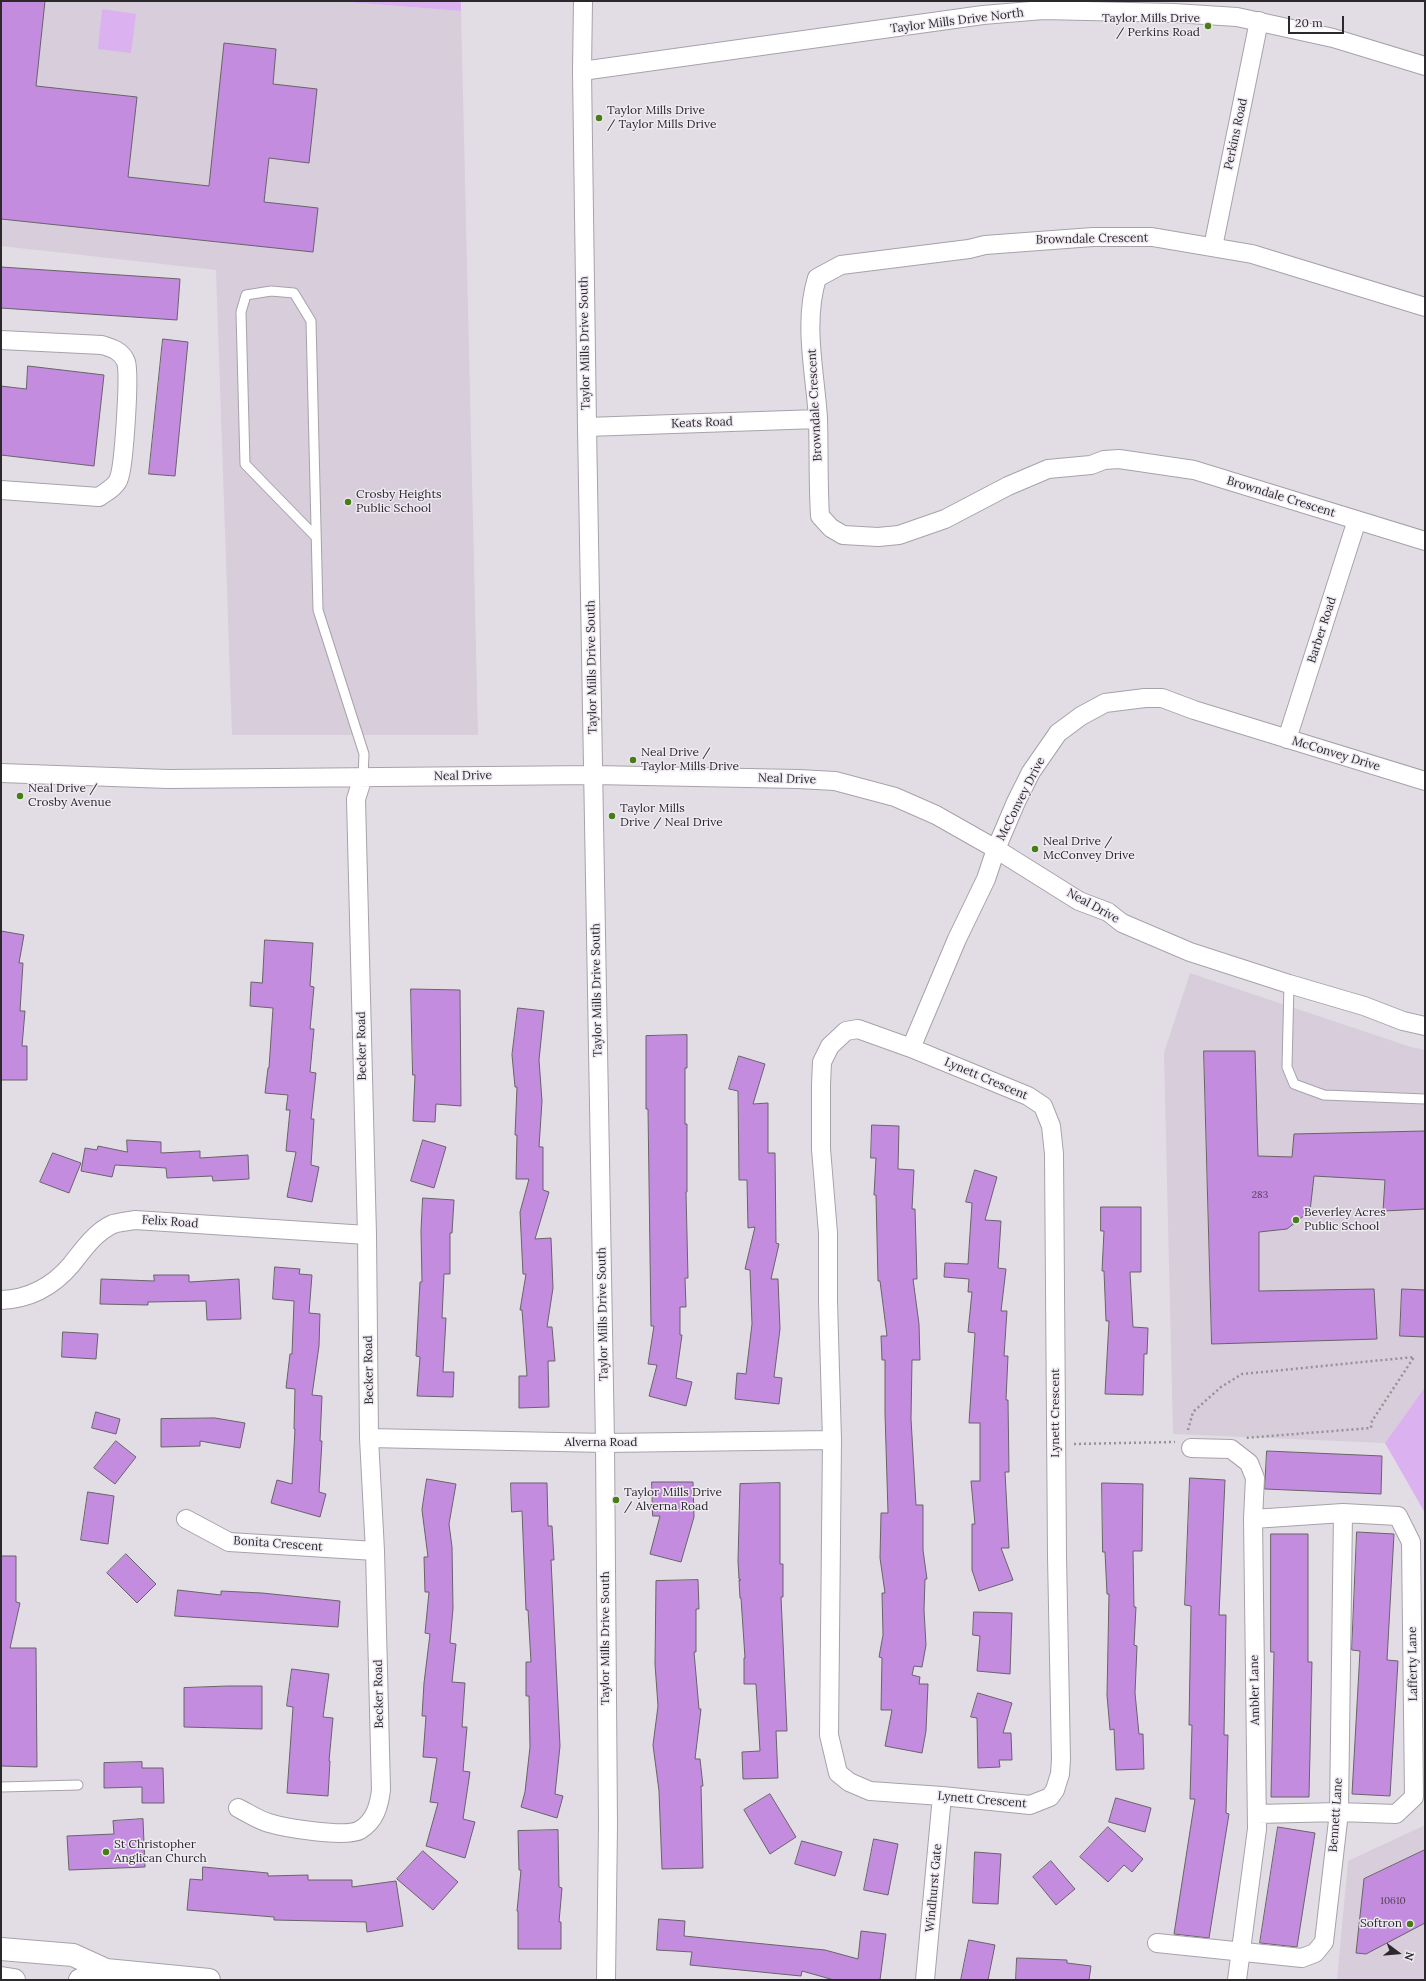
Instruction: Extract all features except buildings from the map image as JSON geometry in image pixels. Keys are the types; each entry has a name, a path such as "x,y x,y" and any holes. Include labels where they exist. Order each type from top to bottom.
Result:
{"main road":[{"path":"1,1949 73,1955 106,1970 152,1977 209,1980"},
{"path":"80,1980 106,1970"},
{"path":"1,1978 14,1980"}],"street":[{"name":"Taylor Mills Drive South","path":"583,1 582,71 587,427 605,1443 608,1817 606,1980"},
{"name":"Taylor Mills Drive North","path":"582,71 982,15 1043,10 1174,13 1237,17 1333,38 1425,66"},
{"name":"Perkins Road","path":"1213,247 1259,21"},
{"name":"Browndale Crescent","path":"1425,307 1252,254 1152,237 1060,238 985,245 969,249 841,265 817,278 812,294 811,344 818,419 820,516 831,528 843,535 878,537 899,535 945,519 1008,486 1048,469 1091,465 1104,460 1119,459 1194,470 1425,541"},
{"path":"1,340 102,345 118,350 126,361 127,388 124,446 119,479 111,488 99,497 1,490"},
{"name":"Keats Road","path":"587,427 818,419"},
{"name":"Barber Road","path":"1287,739 1358,520"},
{"name":"McConvey Drive","path":"911,1048 956,939 986,879 996,849 1031,772 1058,733 1080,716 1105,703 1162,698 1194,710 1425,781"},
{"name":"Neal Drive","path":"1,773 168,779 594,775 835,781 895,797 936,815 996,849 1080,901 1108,912 1122,923 1190,952 1289,984 1364,1006 1403,1021 1425,1026"},
{"name":"Becker Road","path":"238,1808 268,1823 333,1834 360,1831 372,1820 379,1807 381,1790 375,1551 369,1438 367,1235 356,799 363,777"},
{"name":"Lynett Crescent","path":"858,1029 911,1048 1028,1096 1042,1106 1051,1126 1054,1154 1060,1774 1055,1790 1050,1797 1030,1805 942,1796 870,1791 849,1782 838,1773 829,1735 832,1440 828,1301 828,1233 821,1149 822,1062 830,1046 846,1031 858,1029"},
{"name":"Felix Road","path":"1,1300 13,1300 54,1282 82,1250 98,1235 113,1224 135,1220 367,1235"},
{"name":"Alverna Road","path":"369,1438 605,1443 832,1440"},
{"name":"Ambler Lane","path":"1185,1442 1231,1449 1248,1463 1255,1478 1253,1519 1257,1814 1256,1837 1237,1980"},
{"name":"Lafferty Lane","path":"1253,1519 1343,1513 1398,1516 1411,1542 1414,1797 1396,1814 1339,1812 1257,1814"},
{"name":"Bennett Lane","path":"1157,1944 1302,1958 1312,1956 1321,1947 1325,1937 1339,1812 1343,1513"},
{"name":"Bonita Crescent","path":"186,1519 229,1542 375,1551"},
{"name":"Windhurst Gate","path":"925,1980 942,1796"}],"lane":[{"path":"316,537 245,464 240,312 246,296 271,292 294,293 311,321 318,610 364,754 363,777"},
{"path":"1289,984 1287,1067 1294,1084 1324,1095 1425,1099"},
{"path":"1,1786 78,1786"}],"path":[{"path":"1056,1444 1185,1442 1194,1412 1221,1387 1242,1374 1414,1357 1372,1421 1370,1428 1239,1438"}],"shaded area":[{"name":"Crosby Heights Public School","path":"1,1 334,1 461,11 478,735 232,735 216,270 1,246"},
{"path":"334,1 461,1 461,11"},
{"path":"102,9 136,14 131,53 98,49"},
{"name":"Beverley Acres Public School","path":"1190,973 1411,1047 1425,1050 1425,1387 1385,1443 1173,1434 1164,1053"},
{"path":"1425,1387 1425,1513 1385,1443"},
{"path":"1425,1825 1425,1980 1337,1980 1348,1861"}],"place":[{"name":"Taylor Mills Drive / Perkins Road","path":"1208,26"},
{"name":"Taylor Mills Drive / Taylor Mills Drive","path":"599,118"},
{"name":"Crosby Heights Public School","path":"348,502"},
{"name":"Neal Drive / Taylor Mills Drive","path":"633,760"},
{"name":"Neal Drive / Crosby Avenue","path":"20,796"},
{"name":"Taylor Mills Drive / Neal Drive","path":"612,816"},
{"name":"Neal Drive / McConvey Drive","path":"1035,849"},
{"name":"Beverley Acres Public School","path":"1296,1220"},
{"name":"Taylor Mills Drive / Alverna Road","path":"616,1500"},
{"name":"St Christopher Anglican Church","path":"106,1852"},
{"name":"Softron","path":"1410,1924"}]}
